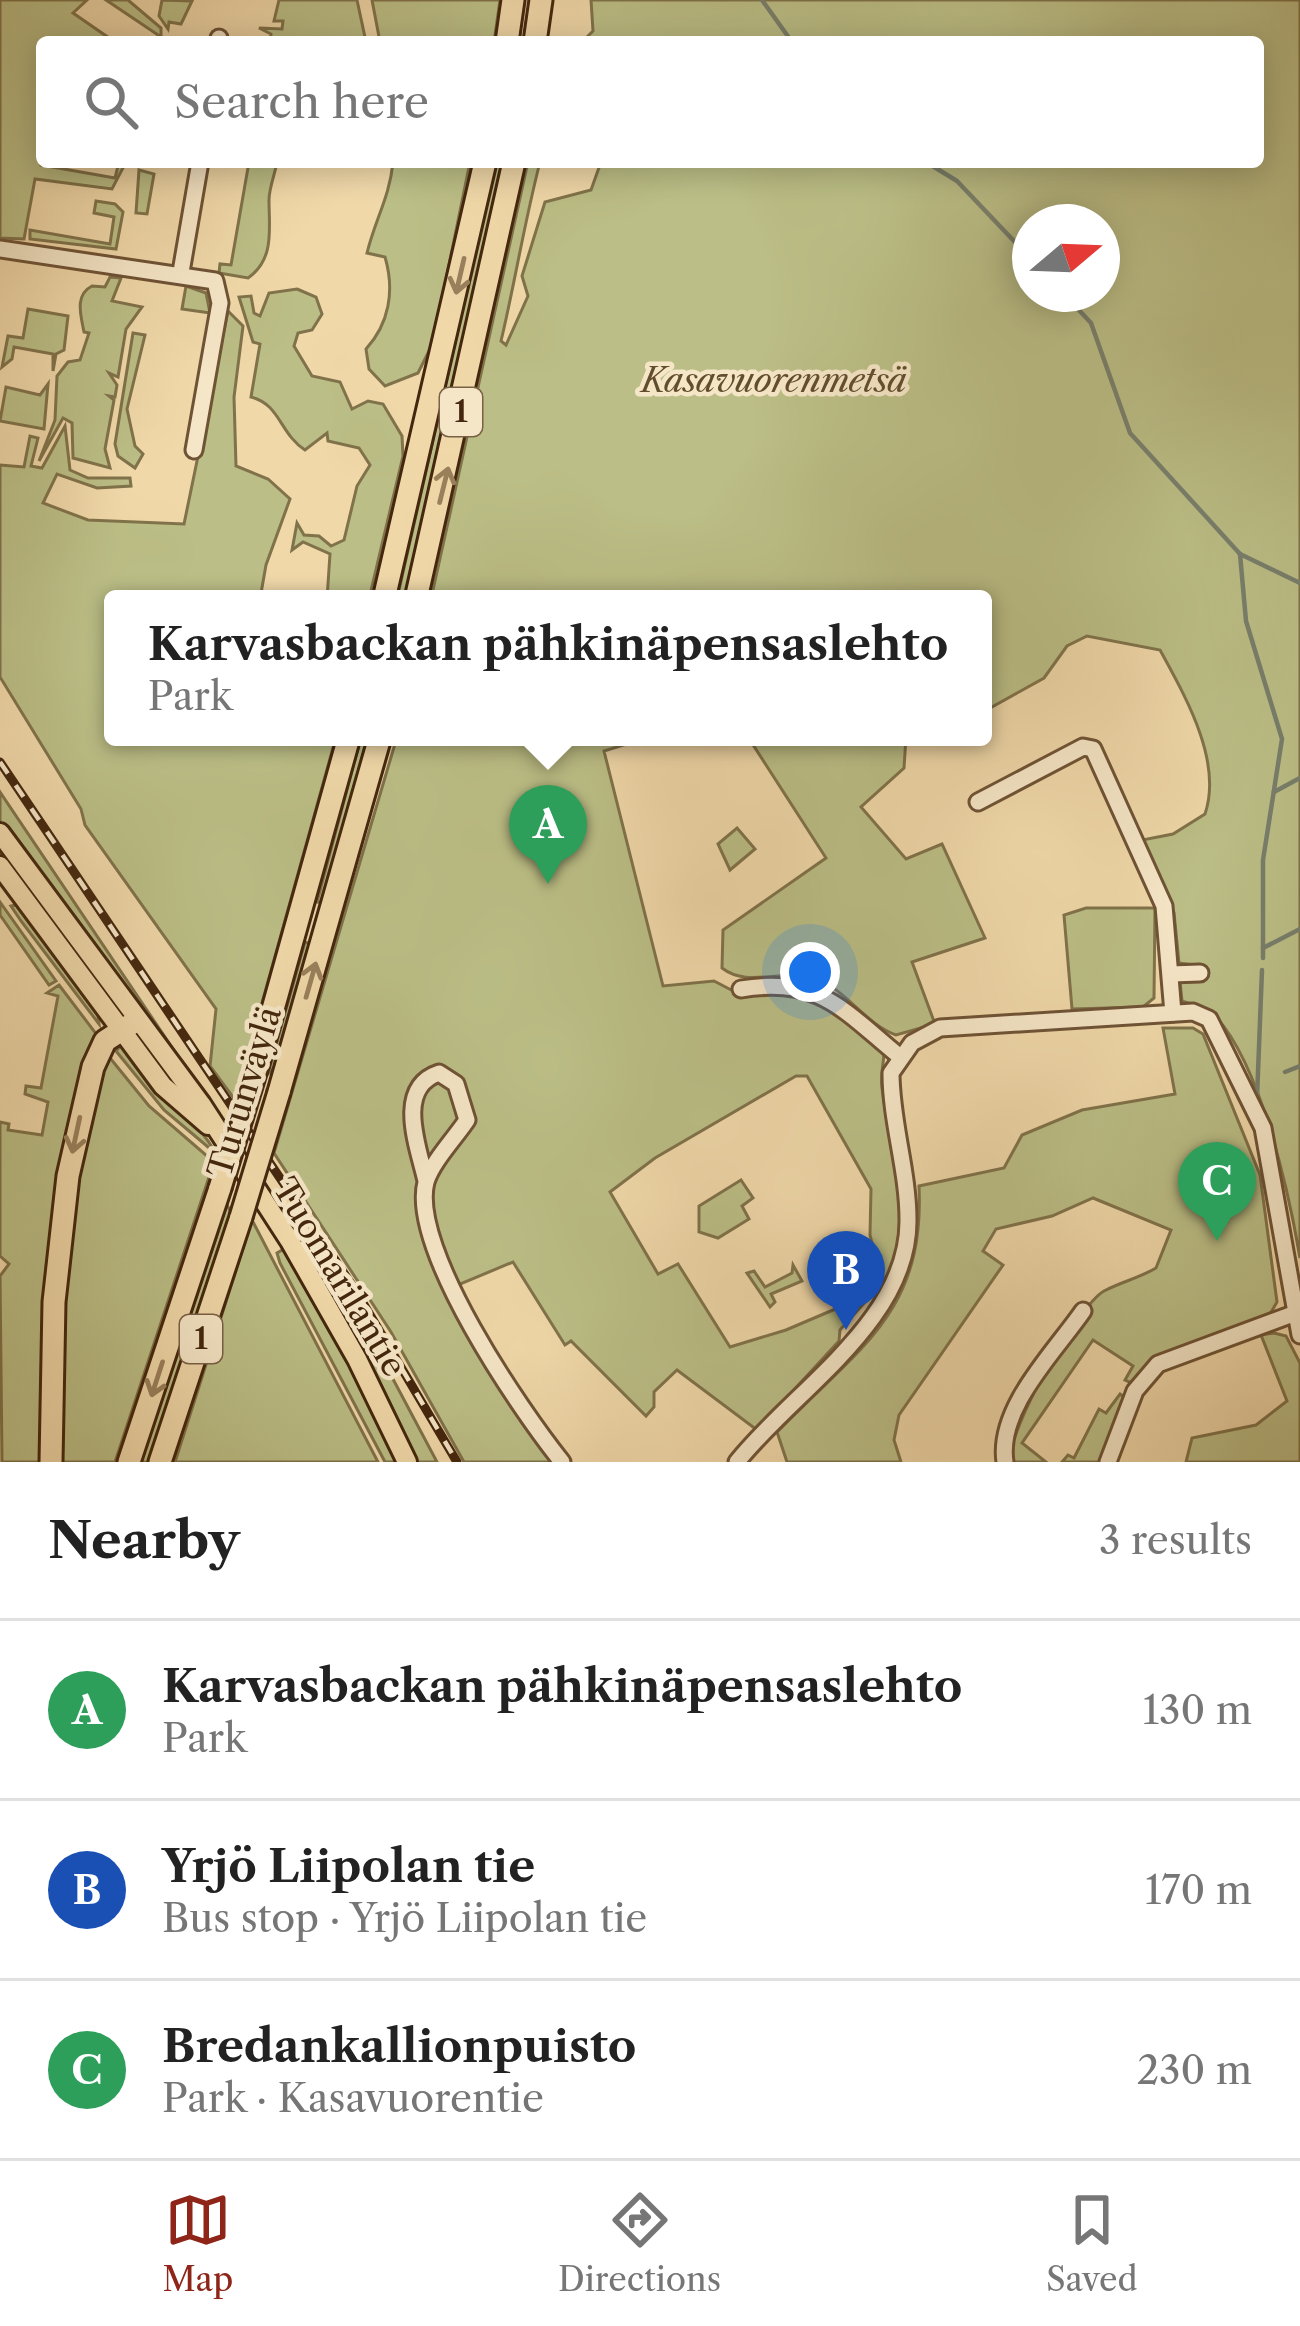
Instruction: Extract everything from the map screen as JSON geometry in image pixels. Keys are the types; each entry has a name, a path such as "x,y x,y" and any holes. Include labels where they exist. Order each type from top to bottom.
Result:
{"highway":[{"path":"508,36 513,0"},
{"path":"536,36 541,0"},
{"name":"1","path":"386,590 484,168"},
{"name":"1","path":"418,590 513,168"},
{"name":"Turunväylä","path":"129,1462 258,1063 346,746"},
{"name":"Turunväylä","path":"160,1462 279,1092 377,746"},
{"path":"50,1462 54,1302 68,1176 93,1067 105,1041 128,1025"}],"main road":[{"name":"Tuomarilantie","path":"0,833 128,1025 163,1086 212,1127 320,1292 407,1462"},
{"name":"Tuomarilantie","path":"0,866 128,1025"}],"street":[{"path":"182,272 199,168"},
{"path":"0,249 210,277 218,286 194,451"},
{"path":"978,802 1083,747 1093,748 1164,906 1173,1013"},
{"path":"1171,974 1200,973"},
{"path":"741,989 774,983 819,992 899,1056"},
{"path":"737,1462 885,1301 900,1270 908,1221 891,1090 899,1056 926,1034 956,1026 1202,1015 1215,1027 1262,1128 1300,1335"},
{"path":"426,1181 467,1120 456,1084 439,1073 421,1085 413,1101 426,1206 450,1284 482,1351 562,1462"},
{"path":"1005,1462 1004,1434 1013,1412 1083,1311"},
{"path":"1108,1462 1135,1391 1158,1364 1293,1314"}],"green space":[{"path":"0,0 87,0 73,13 106,36 36,36 36,168 115,178 118,168 123,168 112,189 35,179 24,239 0,238"},
{"path":"106,0 128,0 161,28 160,36"},
{"path":"162,0 192,1 181,24 169,22 168,29 159,16"},
{"path":"279,0 357,0 365,36 271,36 259,28 282,29 283,21 274,21"},
{"path":"372,0 500,0 495,36 379,36"},
{"name":"Kasavuorenmetsä","path":"591,0 1300,0 1300,1258 1280,1166 1247,1066 1216,1017 1182,1001 1180,981 1202,976 1203,966 1179,963 1174,913 1142,840 1173,834 1205,814 1209,794 1199,729 1160,650 1087,636 1067,646 1044,678 992,707 992,590 433,590 527,168 539,168 501,341 506,345 528,296 522,276 545,202 591,190 599,168 1264,168 1264,36 588,36 593,31"},
{"path":"248,168 276,168 263,262 248,278 219,273 220,264 231,265"},
{"path":"392,168 469,168 433,343 418,373 385,386 369,369 366,349 385,318 388,270 385,257 367,253"},
{"path":"495,168 503,168 407,590 399,590"},
{"path":"139,170 154,174 147,214 136,213"},
{"path":"96,201 115,204 123,212 116,249 30,239 30,230 110,244 114,217 94,213"},
{"path":"110,277 121,278 112,301 142,307 126,329 118,377 109,373 117,385 115,397 109,396 114,400 105,449 110,468 73,458 72,423 63,418 39,461 55,420 57,376 68,362 80,360 89,333 84,332 81,319 83,295 92,286 105,287"},
{"path":"186,286 206,293 210,313 182,309"},
{"path":"297,289 316,297 322,314 312,330 298,333 294,346 312,376 340,382 352,409 368,401 383,404 402,436 403,456 371,590 328,590 330,554 303,542 292,550 297,523 304,535 319,536 331,546 344,540 357,486 370,465 359,448 328,441 327,433 305,450 268,406 251,397 260,344 253,342 239,297 251,296 254,313 260,316 269,293"},
{"path":"28,309 68,316 64,350 56,354 53,371 53,354 14,347 12,359 2,367 8,336 23,338"},
{"path":"228,311 243,326 234,397 236,466 268,479 290,499 262,590 104,590 104,746 333,746 235,1100 210,1066 216,1009 85,825 81,809 0,677 0,465 24,467 30,436 38,438 31,466 42,468 65,426 70,470 88,478 130,478 131,486 97,488 57,474 43,503 88,520 184,524"},
{"path":"133,333 145,335 127,409 135,446 143,454 135,468 118,456 115,444"},
{"path":"48,384 44,429 0,421 6,387 40,395"},
{"path":"359,746 368,746 324,903 317,902"},
{"path":"394,746 620,746 604,751 663,986 714,981 739,994 762,991 801,996 835,1013 884,1051 882,1083 900,1210 896,1258 888,1283 865,1272 876,1259 870,1235 871,1189 807,1076 796,1076 655,1158 610,1192 658,1274 678,1264 730,1347 786,1330 873,1293 840,1330 839,1341 757,1430 677,1370 654,1392 654,1407 646,1416 571,1341 565,1345 513,1262 448,1289 480,1358 556,1462 464,1462 391,1332 274,1153"},
{"path":"754,746 905,746 904,768 861,807 906,859 942,844 985,938 912,962 935,1024 896,1035 816,979 743,977 722,968 723,930 826,858"},
{"path":"0,792 200,1089 0,824"},
{"path":"737,828 755,849 730,870 718,844"},
{"path":"0,902 56,981 49,985 0,915"},
{"path":"16,905 97,1007 99,1024 11,906"},
{"path":"1086,908 1155,908 1154,998 1143,1007 1072,1009 1064,915"},
{"path":"305,942 313,945 276,1066 268,1074"},
{"path":"59,985 97,1035 68,1143 60,1195 42,1462 2,1462 0,1276 9,1264 0,1256 0,1122 9,1124 8,1130 42,1135 48,1102 25,1094 26,1086 41,1088 58,996 47,993"},
{"path":"1163,1028 1193,1028 1203,1034 1260,1175 1277,1302 1270,1314 1168,1353 1134,1384 1125,1380 1133,1366 1093,1340 1022,1443 1046,1462 1010,1462 1020,1424 1062,1343 1104,1291 1156,1268 1171,1230 1093,1198 1052,1216 996,1229 983,1251 1003,1265 899,1415 894,1440 901,1462 787,1462 777,1432 859,1351 898,1298 911,1267 918,1230 919,1186 1004,1168 1022,1135 1082,1110 1175,1094"},
{"path":"122,1044 214,1152 164,1110 116,1051"},
{"path":"106,1053 149,1106 214,1162 115,1462 57,1462 67,1227"},
{"path":"741,1180 753,1198 742,1206 749,1219 718,1238 699,1232 699,1206"},
{"path":"227,1205 232,1214 149,1462 141,1462"},
{"path":"252,1220 378,1462 175,1462"},
{"path":"301,1240 393,1379 437,1462 417,1462"},
{"path":"284,1249 324,1314 398,1462 385,1462 280,1263 277,1253"},
{"path":"793,1265 802,1281 771,1294 775,1302 770,1307 747,1273 754,1271 765,1287 792,1273"},
{"path":"1261,1335 1286,1336 1300,1363 1300,1462 1186,1462 1192,1438 1256,1425 1287,1401"},
{"path":"1120,1394 1128,1400 1105,1462 1062,1462 1068,1455 1074,1458 1099,1409 1106,1413"}],"waterway":[{"path":"762,0 788,36"},
{"path":"936,168 957,181 1012,239"},
{"path":"1081,312 1091,323 1130,433 1240,554 1300,583"},
{"path":"1240,554 1246,621 1282,739 1263,860 1263,958"},
{"path":"1274,792 1300,778"},
{"path":"1263,948 1300,929"},
{"path":"1257,1098 1262,970"},
{"path":"1285,1072 1300,1066"}],"railway":[{"path":"0,762 356,1291 457,1462"}],"place":[{"name":"Karvasbackan pähkinäpensaslehto","path":"548,884"},
{"name":"Bredankallionpuisto","path":"1217,1241"},
{"name":"Yrjö Liipolan tie","path":"846,1330"}]}
